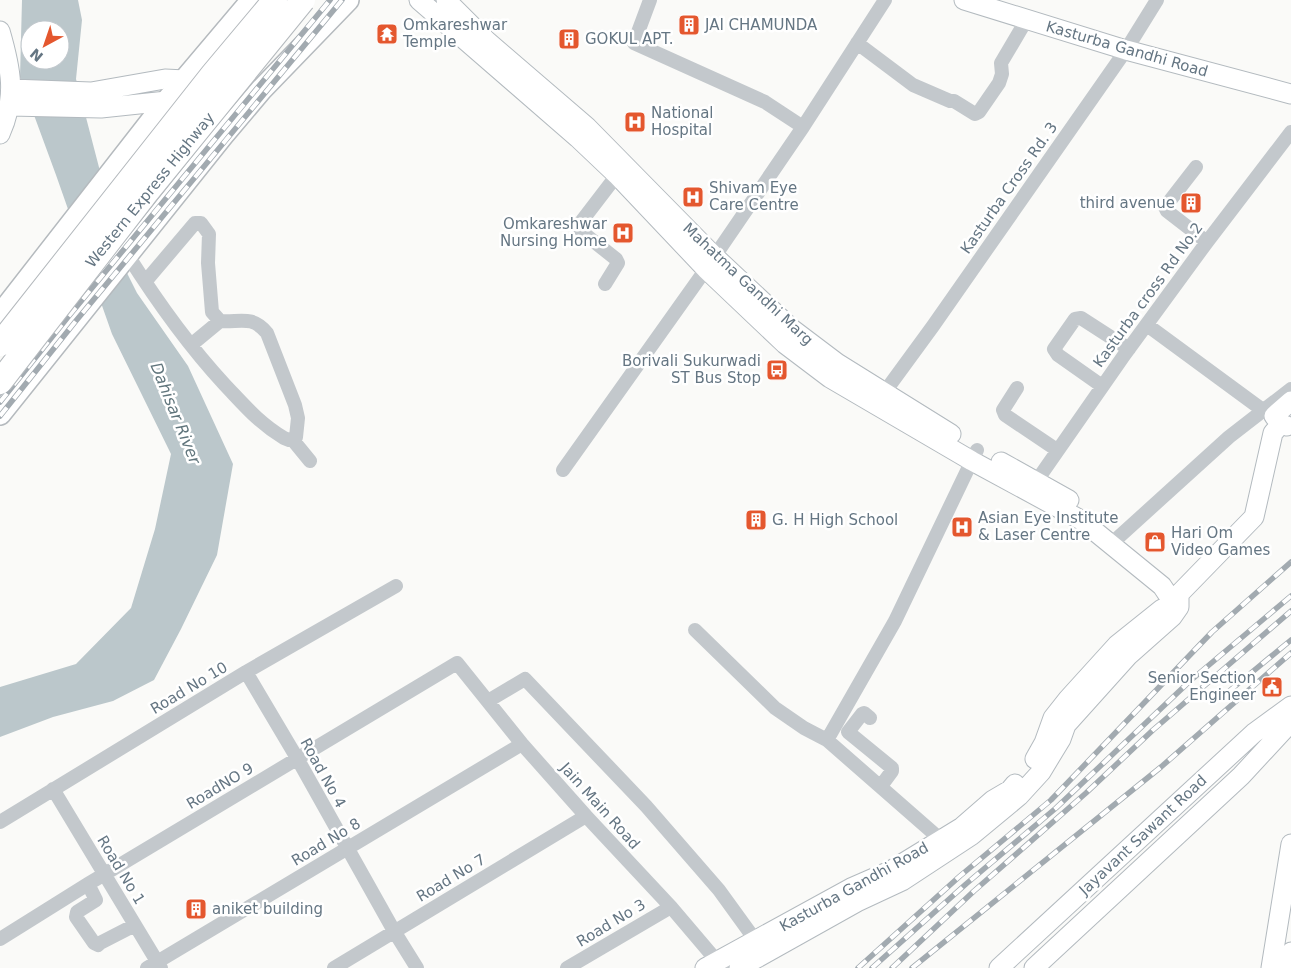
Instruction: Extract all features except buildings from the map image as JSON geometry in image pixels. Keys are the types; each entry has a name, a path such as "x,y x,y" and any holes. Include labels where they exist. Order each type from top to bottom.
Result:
{"highway":[{"name":"Western Express Highway","path":"0,344 213,74 275,0"},
{"name":"Western Express Highway","path":"0,382 147,192 303,0"}],"main road":[{"path":"0,316 167,101 252,0"},
{"path":"0,414 128,252 261,90 348,0"},
{"path":"419,0 578,138 710,262 785,344 830,378 881,399 974,456 1033,487 1081,520 1115,540 1175,585 1174,594"},
{"name":"Mahatma Gandhi Marg","path":"446,0 487,41 587,127 710,262"},
{"name":"Kasturba Gandhi Road","path":"964,0 1126,50 1291,94"},
{"path":"0,134 19,98 1,40"},
{"path":"100,99 165,79 185,80 240,117"},
{"path":"19,98 92,92 100,99 167,101 219,140"},
{"path":"121,159 128,252"},
{"name":"Kasturba Gandhi Road","path":"715,966 761,947 854,895 902,881 945,844 972,834 1019,796 1041,772 1061,739 1060,722 1123,650 1172,617 1179,607 1174,594 1254,518 1273,432 1277,420 1291,402"},
{"name":"Jayavant Sawant Road","path":"999,968 1254,733 1291,706"},
{"name":"Jayavant Sawant Road","path":"1042,966 1074,931 1232,785 1291,722"},
{"path":"1216,768 1232,785"},
{"path":"1144,834 1161,850"},
{"path":"1271,968 1291,844"},
{"path":"1058,913 1074,931"},
{"name":"Kasturba Gandhi Road","path":"738,968 761,947"},
{"path":"1288,968 1291,952"}],"street":[{"path":"650,0 634,43 765,102 804,127"},
{"path":"563,470 804,127 884,0"},
{"name":"Kasturba Cross Rd. 3","path":"881,399 1126,50 1157,0"},
{"path":"857,43 913,84 950,101 954,101 975,114 979,112 1000,83 1002,74 1000,63 1027,19"},
{"name":"Kasturba cross Rd No.2","path":"1033,487 1102,386 1207,242 1291,132"},
{"path":"1196,167 1165,207 1207,242"},
{"path":"604,284 618,263 616,259 582,232 579,227 617,175"},
{"path":"145,282 195,223 201,223 209,234 208,263 212,312 220,321"},
{"path":"128,252 145,282 205,363 257,420 284,438 292,439 310,461"},
{"path":"1102,386 1058,355 1054,349 1075,319 1081,318 1129,349"},
{"path":"191,345 220,321 249,321 264,329 298,418 296,437 292,439"},
{"path":"1147,325 1277,420"},
{"path":"1017,388 1003,410 1005,415 1057,450"},
{"path":"1115,540 1229,437 1277,420 1291,389"},
{"path":"827,740 895,621 974,456"},
{"name":"Road No 10","path":"0,822 246,672 396,586"},
{"path":"696,630 775,708 804,728 827,740 945,844"},
{"name":"Jain Main Road","path":"457,662 522,744 671,907 715,966"},
{"name":"RoadNO 9","path":"0,940 104,874 457,662"},
{"name":"Road No 4","path":"246,672 297,758 394,931 418,968"},
{"path":"488,702 525,679 646,806 719,890 761,947"},
{"path":"870,718 864,713 862,714 848,732 849,735 892,768 892,771 881,786"},
{"name":"Road No 8","path":"155,966 522,744"},
{"name":"Road No 1","path":"53,789 135,925 155,966"},
{"name":"Road No 7","path":"334,968 586,816"},
{"path":"88,884 96,900 78,912 76,917 94,943 98,945 135,925"},
{"name":"Road No 3","path":"567,968 671,907"}],"water":[{"name":"Dahisar River","path":"22,0 78,0 82,20 76,79 126,271 137,293 188,366 233,464 217,555 154,680 113,701 53,717 0,737 0,687 76,664 131,608 155,529 171,454 112,334 20,77 20,70 70,70 70,20 21,20"}],"railway":[{"path":"0,402 330,0"},
{"path":"0,416 75,322 342,0"},
{"path":"858,968 960,876 1051,800 1212,632 1291,562"},
{"path":"872,968 966,884 1056,808 1190,681 1291,596"},
{"path":"892,968 974,891 1086,793 1153,730 1291,611"},
{"path":"1228,692 1291,640"},
{"path":"912,968 1161,767 1291,653"}],"place":[{"name":"JAI CHAMUNDA","path":"689,25"},
{"name":"Omkareshwar Temple","path":"387,34"},
{"name":"GOKUL APT.","path":"569,39"},
{"name":"National Hospital","path":"635,122"},
{"name":"Shivam Eye Care Centre","path":"693,197"},
{"name":"third avenue","path":"1191,203"},
{"name":"Omkareshwar Nursing Home","path":"623,233"},
{"name":"Borivali Sukurwadi ST Bus Stop","path":"777,370"},
{"name":"G. H High School","path":"756,520"},
{"name":"Asian Eye Institute & Laser Centre","path":"962,527"},
{"name":"Hari Om Video Games","path":"1155,542"},
{"name":"Senior Section Engineer","path":"1272,687"},
{"name":"aniket building","path":"196,909"}]}
